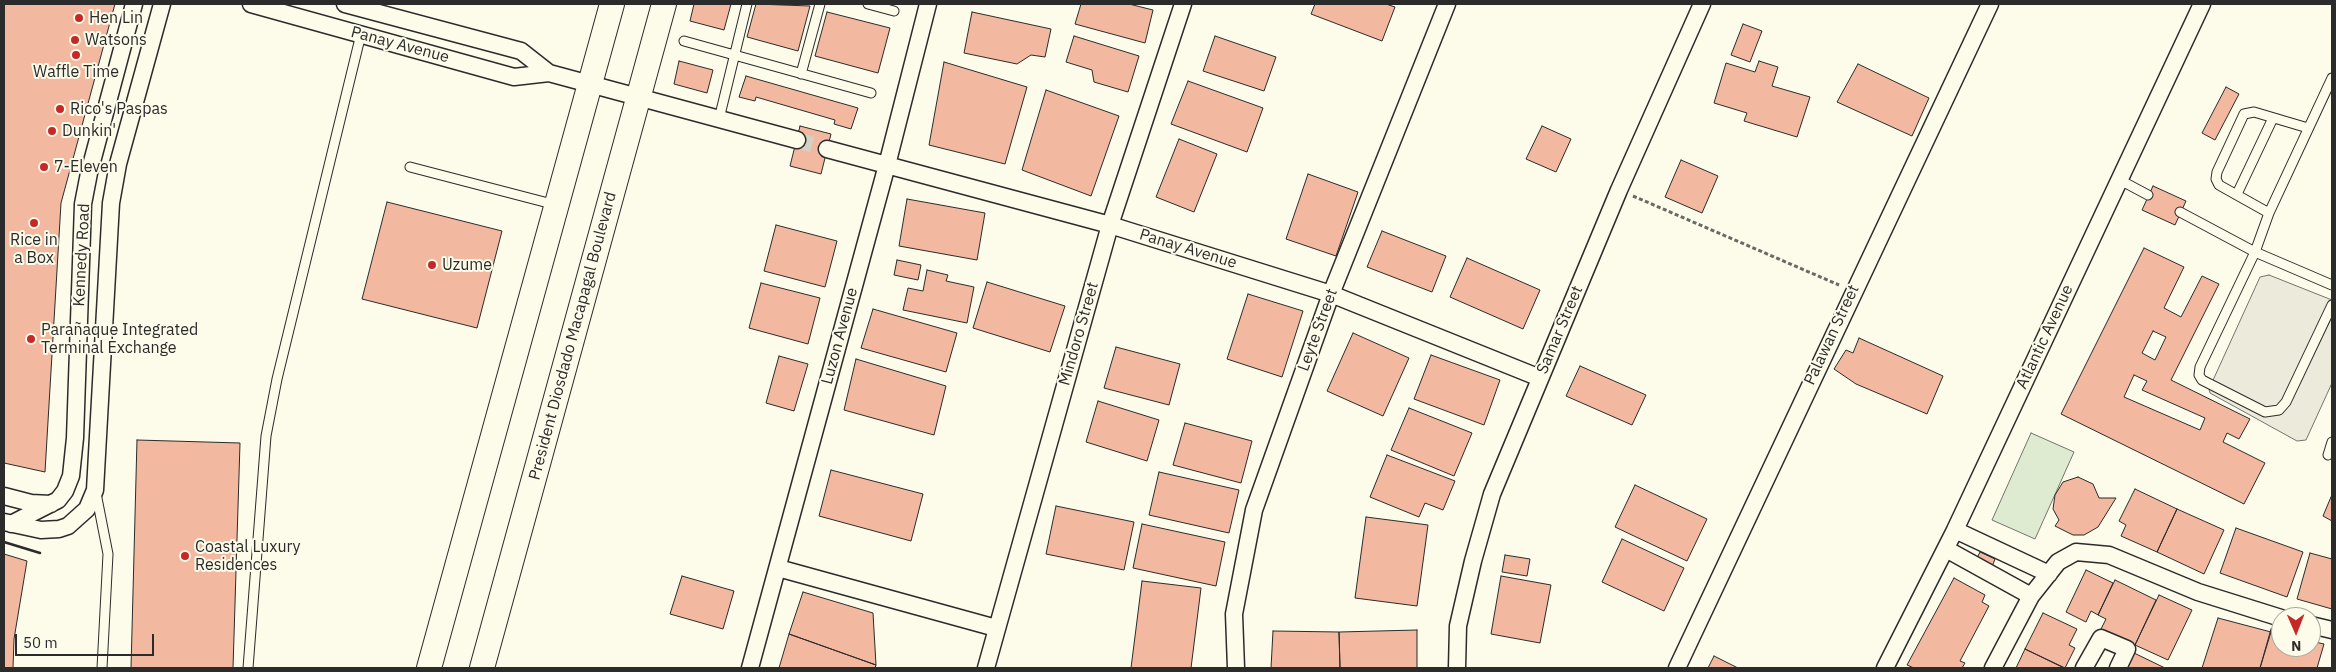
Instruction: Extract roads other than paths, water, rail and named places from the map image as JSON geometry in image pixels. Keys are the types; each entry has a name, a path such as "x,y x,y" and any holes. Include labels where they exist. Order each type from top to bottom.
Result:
{"main road":[{"path":"430,668 612,4"},
{"name":"President Diosdado Macapagal Boulevard","path":"482,668 664,4"}],"street":[{"name":"Kennedy Road","path":"7,523 53,504 65,491 73,468 83,204 91,164 134,4"},
{"name":"Kennedy Road","path":"7,523 41,530 59,529 68,526 87,509 95,490 112,197 118,164 162,4"},
{"name":"Panay Avenue","path":"251,4 514,77 549,73"},
{"name":"Panay Avenue","path":"346,4 390,10 521,51 549,73 797,140"},
{"name":"Luzon Avenue","path":"750,668 887,165 928,4"},
{"name":"Mindoro Street","path":"986,668 1110,225 1183,4"},
{"name":"Leyte Street","path":"1236,668 1234,614 1254,510 1331,294 1447,4"},
{"name":"Samar Street","path":"1457,668 1458,626 1473,561 1492,494 1619,190 1702,4"},
{"name":"Palawan Street","path":"1677,668 1990,4"},
{"name":"Atlantic Avenue","path":"1885,668 1946,549 2118,179 2202,4"},
{"name":"Panay Avenue","path":"827,149 1110,225 1331,294 1540,378"},
{"path":"4,496 31,503 53,504"},
{"path":"1955,530 2049,574"},
{"path":"1946,549 2031,596"},
{"path":"1993,668 2031,596 2058,562 2076,552 2109,554 2198,592 2271,615"},
{"path":"778,568 996,628"},
{"path":"2084,668 2101,638 2128,649 2118,668"}],"lane":[{"path":"719,119 747,4"},
{"path":"801,74 820,4"},
{"path":"868,4 894,11"},
{"path":"248,668 266,436 277,379 361,34"},
{"path":"684,41 871,93"},
{"path":"2332,78 2269,213 2255,252 2200,367 2199,374 2202,380 2265,412 2279,410 2286,402 2332,305"},
{"path":"2269,213 2219,185 2216,179 2217,172 2244,114 2254,112 2308,128"},
{"path":"2237,194 2273,118"},
{"path":"410,167 556,206"},
{"path":"2118,179 2148,195"},
{"path":"2180,212 2255,252 2332,285"},
{"path":"2328,456 2332,442"},
{"name":"Kennedy Road","path":"95,490 108,554 102,668"}],"tunnel":[{"path":"797,140 827,149"}],"place":[{"name":"Hen Lin","path":"79,18"},
{"name":"Watsons","path":"75,40"},
{"name":"Waffle Time","path":"76,55"},
{"name":"Rico's Paspas","path":"60,109"},
{"name":"Dunkin'","path":"52,131"},
{"name":"7-Eleven","path":"44,167"},
{"name":"Rice in a Box","path":"34,223"},
{"name":"Uzume","path":"432,265"},
{"name":"Parañaque Integrated Terminal Exchange","path":"31,339"},
{"name":"Coastal Luxury Residences","path":"185,556"}]}
